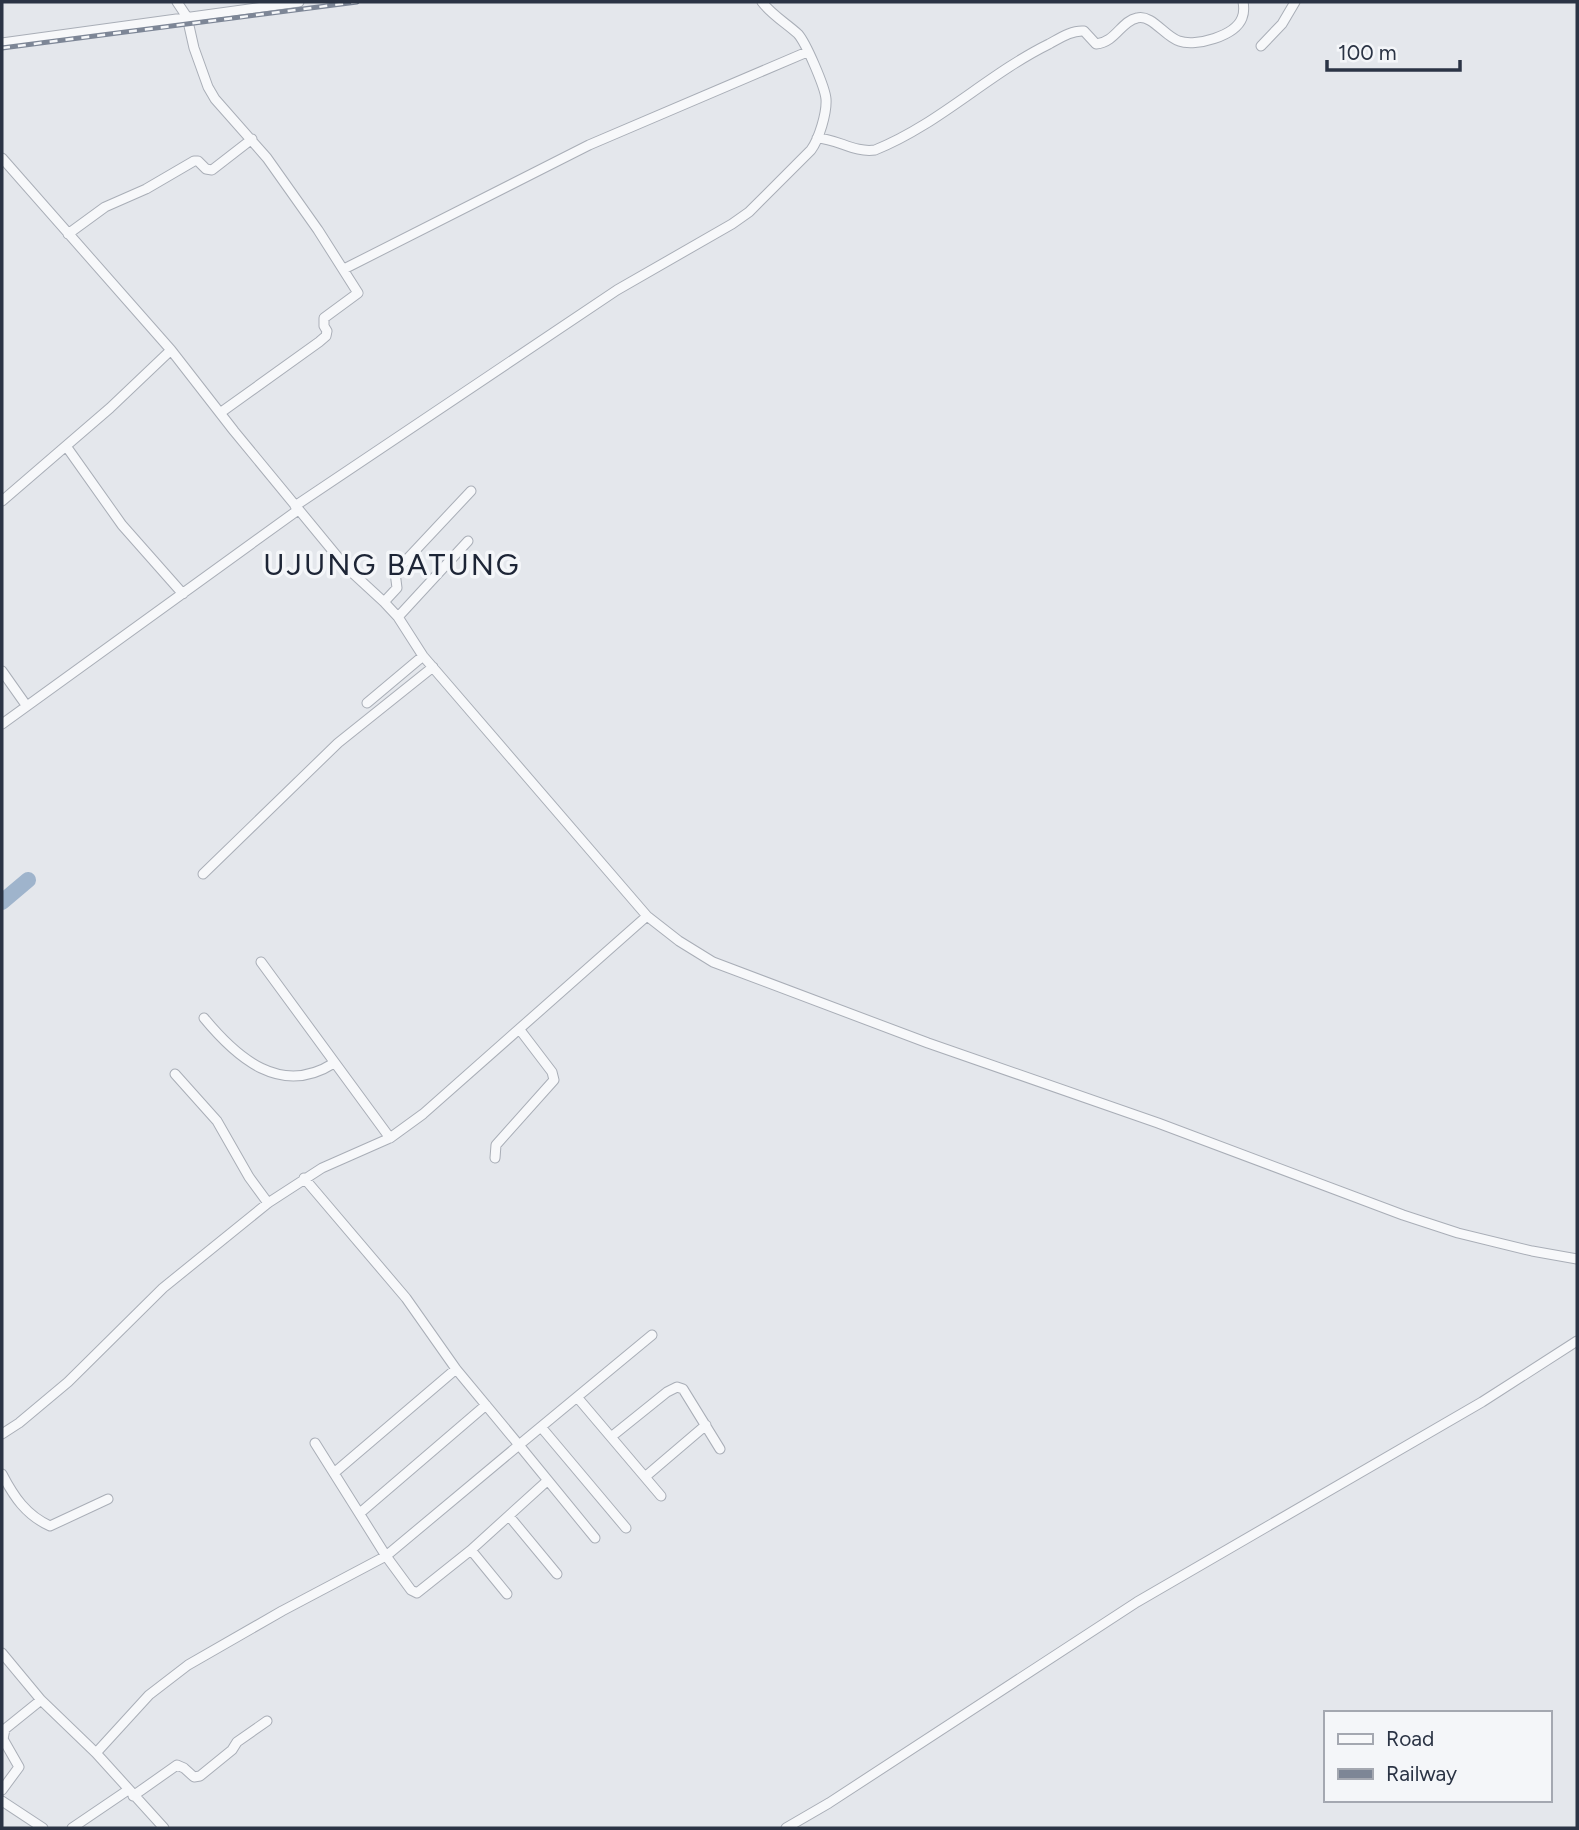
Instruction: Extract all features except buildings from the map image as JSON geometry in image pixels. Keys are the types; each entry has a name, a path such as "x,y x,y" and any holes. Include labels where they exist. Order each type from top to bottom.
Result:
{"street":[{"path":"177,2 187,17 194,48 208,87 219,104 252,139 358,293 324,317 326,336 220,414"},
{"path":"2,43 299,2"},
{"path":"2,724 183,594 296,508 617,290 732,224 748,212 811,150 817,138 826,98 800,36 762,2"},
{"path":"817,138 827,138 865,152 875,150 887,146 939,114 1028,54 1071,33 1084,31 1100,44 1116,34 1129,21 1141,17 1148,19 1175,40 1193,43 1228,32 1237,26 1242,19 1243,2"},
{"path":"1261,46 1282,24 1295,2"},
{"path":"344,269 589,145 807,52"},
{"path":"68,234 105,206 146,189 194,161 212,170 252,139"},
{"path":"2,158 171,350 296,508 346,567 398,617 423,656 647,916 679,941 713,962 928,1043 1158,1123 1436,1226 1532,1251 1577,1259"},
{"path":"2,501 110,408 171,350"},
{"path":"66,446 122,525 183,594"},
{"path":"384,602 397,588 395,572 471,491"},
{"path":"398,617 468,541"},
{"path":"367,703 423,656"},
{"path":"203,874 338,743 433,667"},
{"path":"2,671 26,705"},
{"path":"2,1434 68,1382 163,1288 268,1202 304,1178 390,1138 423,1114 647,916"},
{"path":"261,962 390,1138"},
{"path":"204,1018 230,1048 255,1066 271,1073 301,1076 313,1074 334,1063"},
{"path":"495,1158 496,1145 554,1080 552,1072 520,1030"},
{"path":"175,1074 217,1121 249,1177 268,1202"},
{"path":"304,1178 406,1298 456,1369 595,1538"},
{"path":"96,1753 149,1695 188,1665 386,1556 652,1335"},
{"path":"790,1827 1137,1602 1482,1402 1577,1341"},
{"path":"334,1473 456,1369"},
{"path":"611,1437 675,1387 683,1390 720,1449"},
{"path":"577,1397 661,1496"},
{"path":"359,1513 486,1405"},
{"path":"645,1477 706,1425"},
{"path":"541,1427 626,1528"},
{"path":"315,1443 386,1556 411,1590 417,1593 471,1550 547,1481"},
{"path":"2,1475 21,1506 37,1520 50,1526 108,1499"},
{"path":"509,1516 557,1573"},
{"path":"471,1550 507,1594"},
{"path":"2,1653 41,1700 96,1753 164,1828"},
{"path":"2,1790 19,1767 5,1743 5,1729 41,1700"},
{"path":"72,1828 177,1765 194,1777 200,1776 232,1750 237,1742 267,1721"},
{"path":"2,1801 43,1828"}],"waterway":[{"path":"2,902 28,880"}],"railway":[{"path":"2,48 357,2"}],"district":[{"name":"UJUNG BATUNG","path":"392,564"}]}
